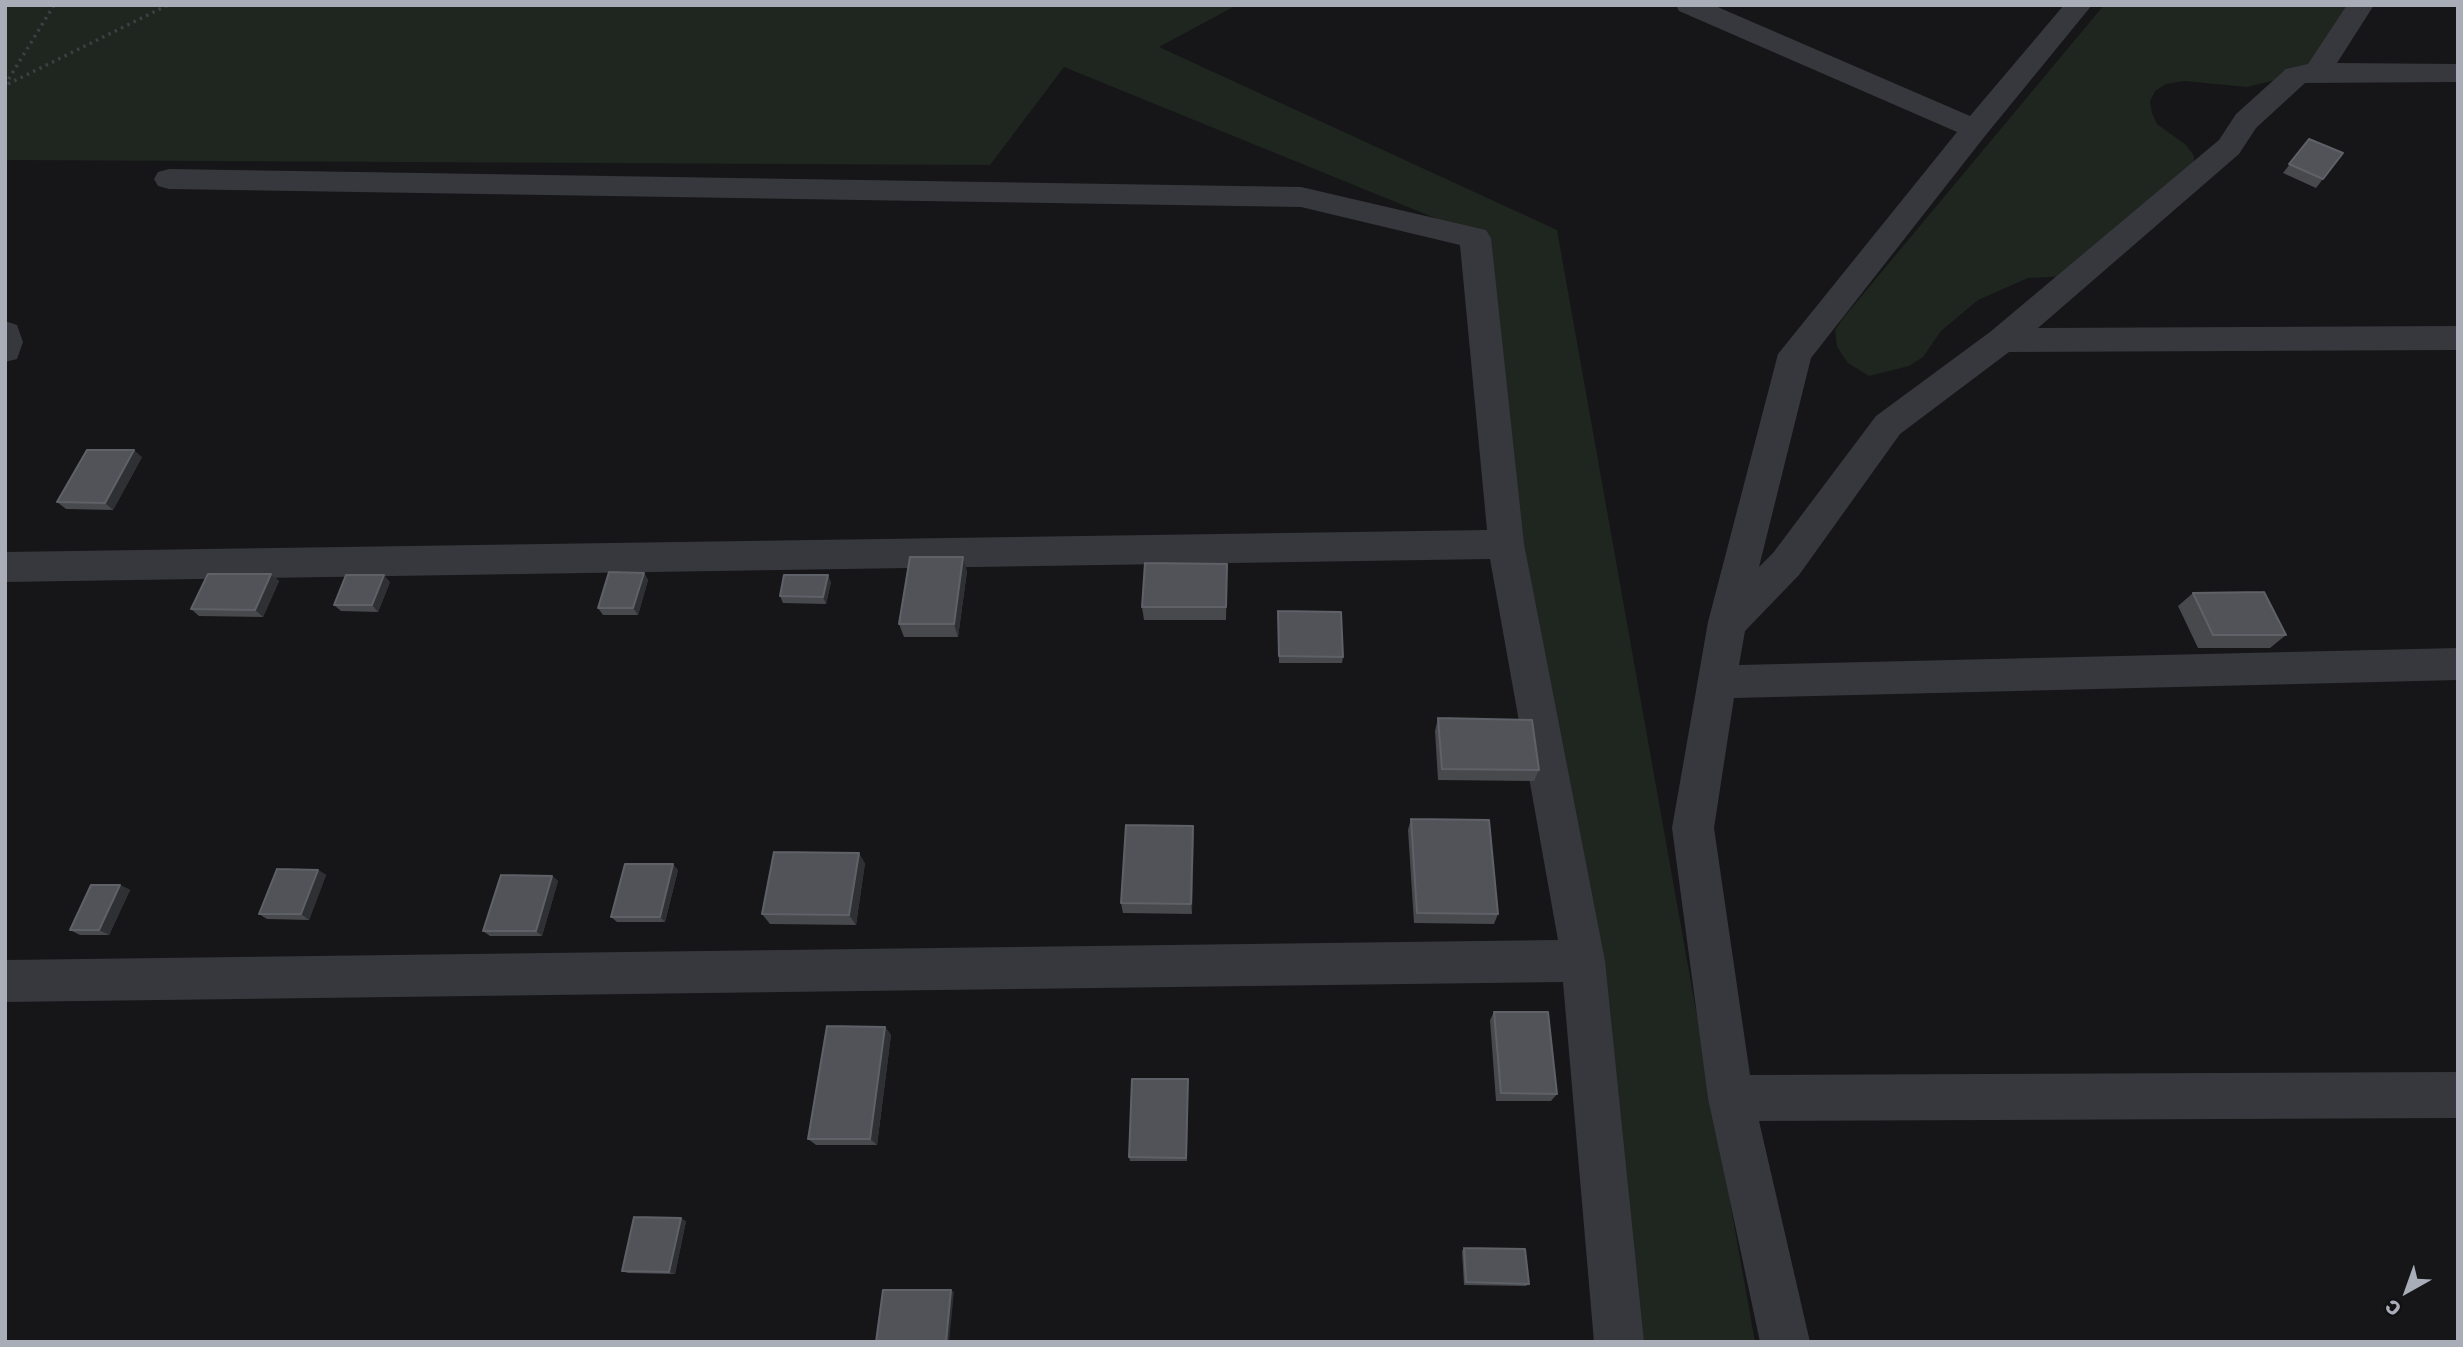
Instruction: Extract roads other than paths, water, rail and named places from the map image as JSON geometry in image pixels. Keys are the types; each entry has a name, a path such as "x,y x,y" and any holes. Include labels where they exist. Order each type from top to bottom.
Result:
{"street":[{"path":"1689,5 1975,129"},
{"path":"1785,1342 1731,1098 1693,828 1727,624 1795,354 1975,129 2079,5"},
{"path":"2317,72 2361,5"},
{"path":"1727,624 1786,564 1888,425 2003,340 2228,147 2246,121 2296,75 2317,72 2458,73"},
{"path":"169,179 1301,197 1475,238 1506,544 1583,961 1619,1342"},
{"path":"5,333 5,350"},
{"path":"2003,340 2458,338"},
{"path":"5,567 1506,544"},
{"path":"1717,682 2458,664"},
{"path":"5,981 1583,961"},
{"path":"1731,1098 2458,1095"}]}
